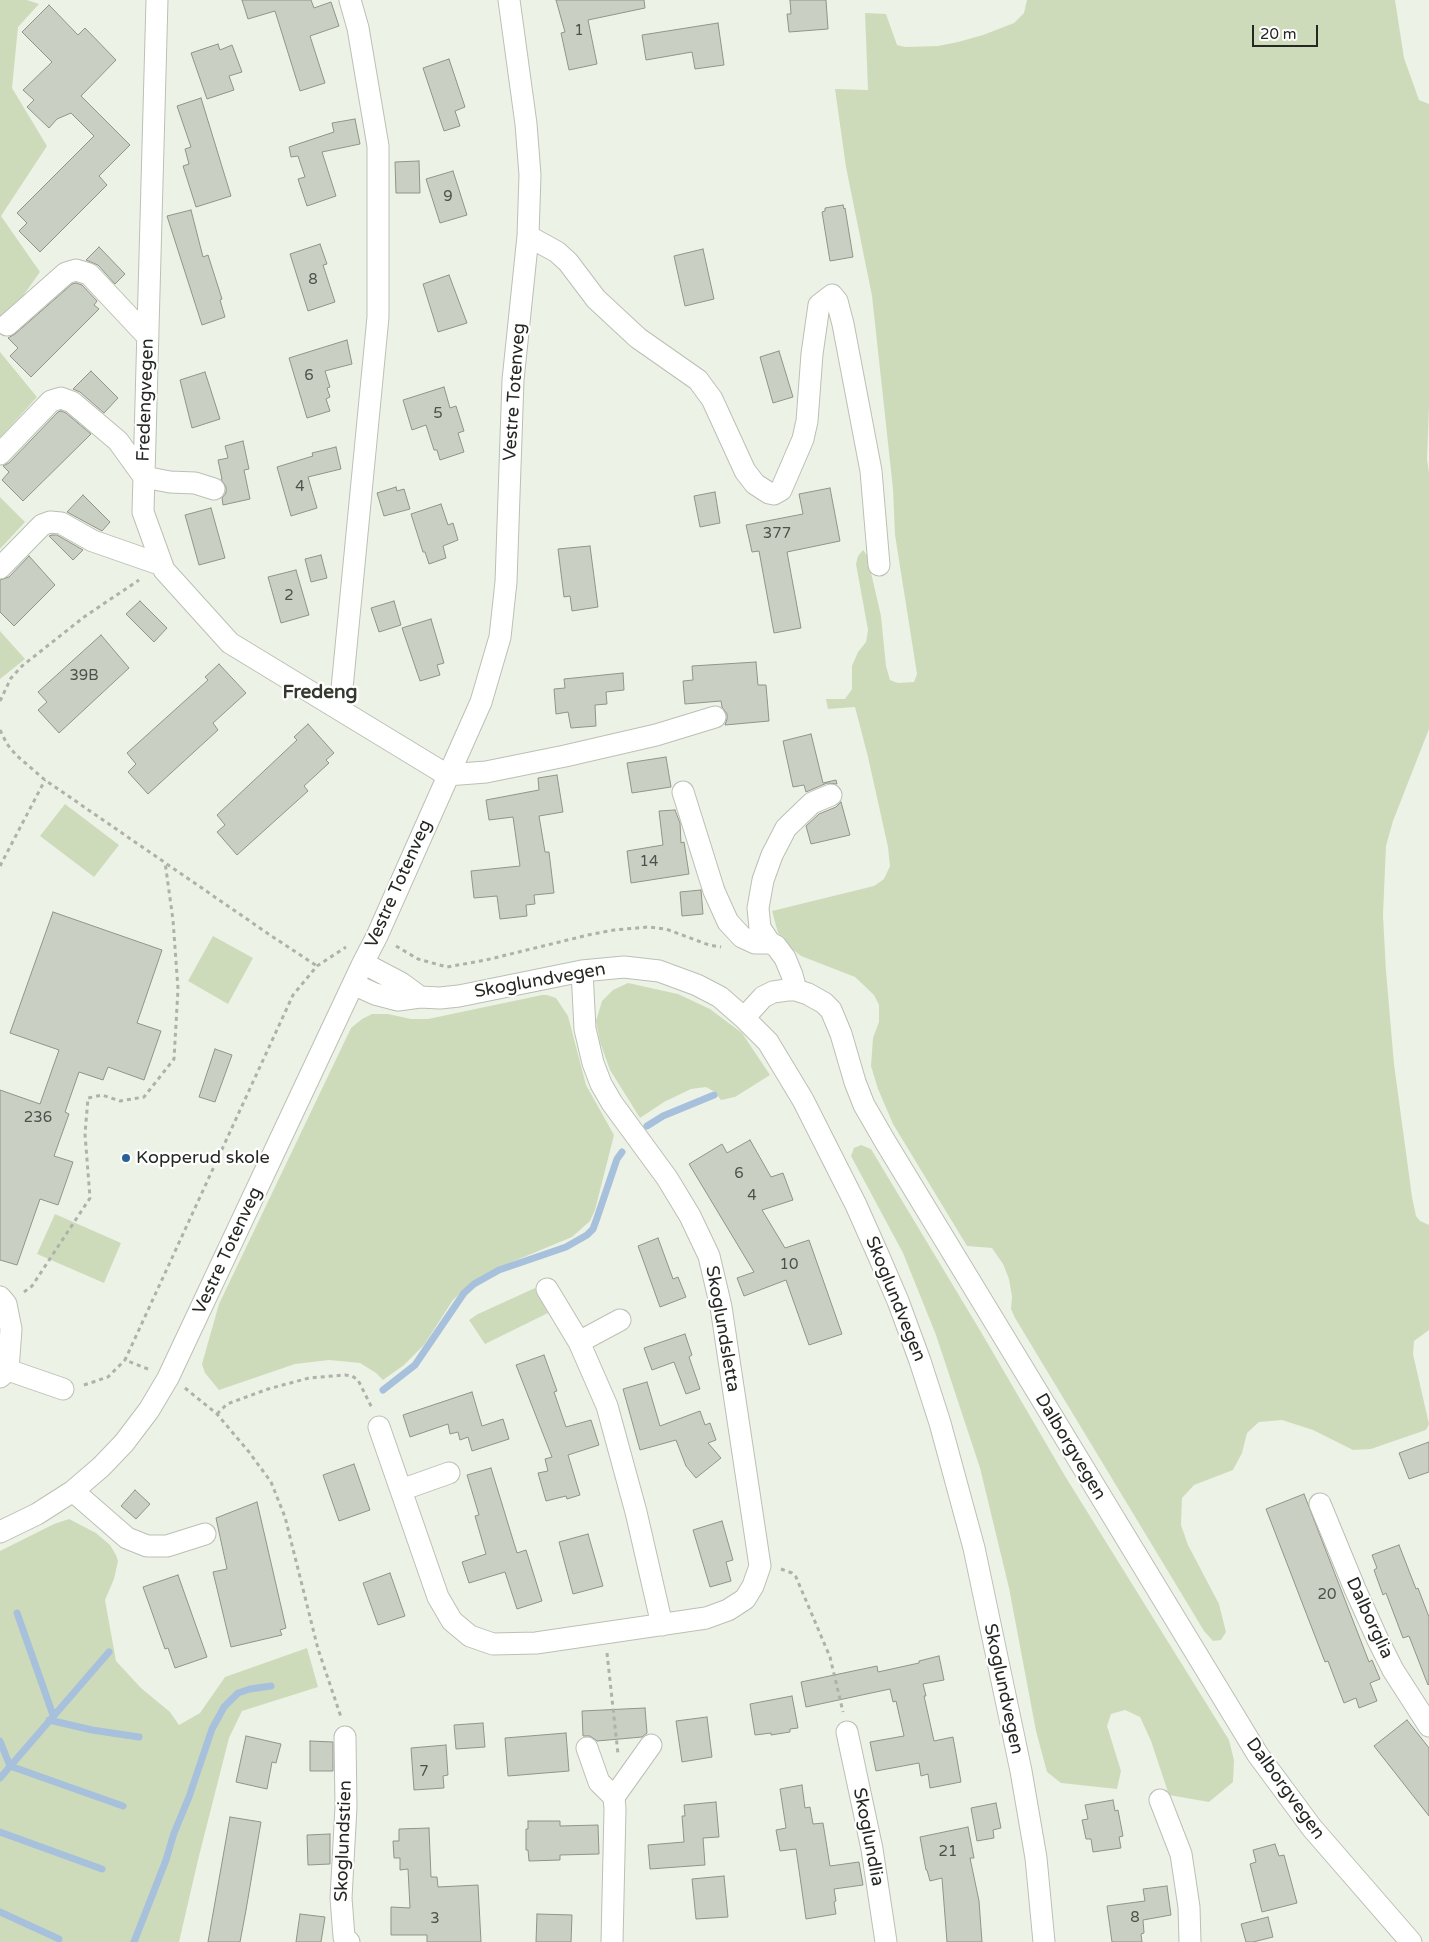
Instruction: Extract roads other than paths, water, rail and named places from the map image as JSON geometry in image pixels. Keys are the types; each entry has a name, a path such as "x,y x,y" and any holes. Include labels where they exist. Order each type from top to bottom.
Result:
{"street":[{"name":"Fredengvegen","path":"157,0 143,512 162,565 164,570 230,643 447,775"},
{"path":"340,709 378,317 378,146 358,28 350,0"},
{"name":"Vestre Totenveg","path":"0,1532 37,1514 73,1491 101,1467 124,1443 168,1378 377,936 481,702 500,638 506,582 513,380 528,236 530,175 526,124 509,0"},
{"path":"528,236 542,242 563,257 596,299 638,338 698,380 712,399 745,470 755,484 769,494 774,494 781,490 803,439 807,421 812,354 819,305 832,296 837,301 843,324 871,471 879,565"},
{"path":"7,325 66,272 76,270 89,274 148,337"},
{"path":"0,454 51,401 61,398 72,402 118,441 144,477 170,482 195,483 214,489"},
{"path":"0,568 42,525 50,522 61,522 93,541 162,565"},
{"path":"447,775 486,772 565,756 656,735 715,717"},
{"path":"683,792 714,891 728,922 742,937 776,946 785,958 796,990"},
{"path":"763,943 758,908 763,880 772,856 786,828 812,803 831,795"},
{"path":"363,963 401,983 420,997"},
{"name":"Skoglundvegen","path":"353,984 374,994 398,1000 420,997 440,998 459,996 582,971 624,967 659,971 697,985 712,993 744,1018 768,1042 803,1100 852,1197 880,1259 920,1361 945,1440 974,1548 1021,1771 1036,1858 1044,1942"},
{"name":"Skoglundsletta","path":"379,1427 438,1597 452,1621 470,1636 493,1644 536,1644 706,1618 728,1610 745,1599 753,1586 760,1566 721,1307 709,1256 690,1216 667,1178 612,1103 601,1084 593,1063 585,1029 582,971"},
{"name":"Dalborgvegen","path":"744,1018 763,997 773,992 796,990 818,999 831,1010 841,1034 864,1105 1258,1755 1312,1828 1406,1939"},
{"path":"547,1289 579,1342 607,1406 636,1512 662,1625"},
{"path":"3,1300 12,1329 4,1374 63,1389"},
{"path":"579,1342 620,1320"},
{"path":"401,1490 450,1472"},
{"path":"73,1491 127,1538 147,1546 168,1546 205,1534"},
{"name":"Dalborglia","path":"1320,1504 1377,1638 1393,1670 1429,1726"},
{"name":"Skoglundlia","path":"847,1732 872,1849 886,1942"},
{"name":"Skoglundstien","path":"345,1737 346,1807 341,1898 345,1940"},
{"path":"614,1797 651,1746"},
{"path":"587,1748 599,1782 614,1797 612,1942"},
{"path":"1160,1800 1181,1854 1189,1908 1190,1942"}],"waterway":[{"path":"647,1126 663,1116 714,1095"},
{"path":"383,1390 415,1365 464,1293 474,1284 499,1270 566,1247 587,1235 593,1229 617,1159 622,1152"},
{"path":"17,1613 53,1715"},
{"path":"0,1778 109,1652"},
{"path":"134,1942 166,1860 212,1729 224,1707 238,1693 271,1686"},
{"path":"49,1720 92,1730 139,1737"},
{"path":"0,1741 10,1766 123,1806"},
{"path":"0,1832 102,1869"},
{"path":"0,1912 59,1939"}],"place":[{"name":"Kopperud skole","path":"126,1158"}],"district":[{"name":"Fredeng","path":"320,693"}]}
